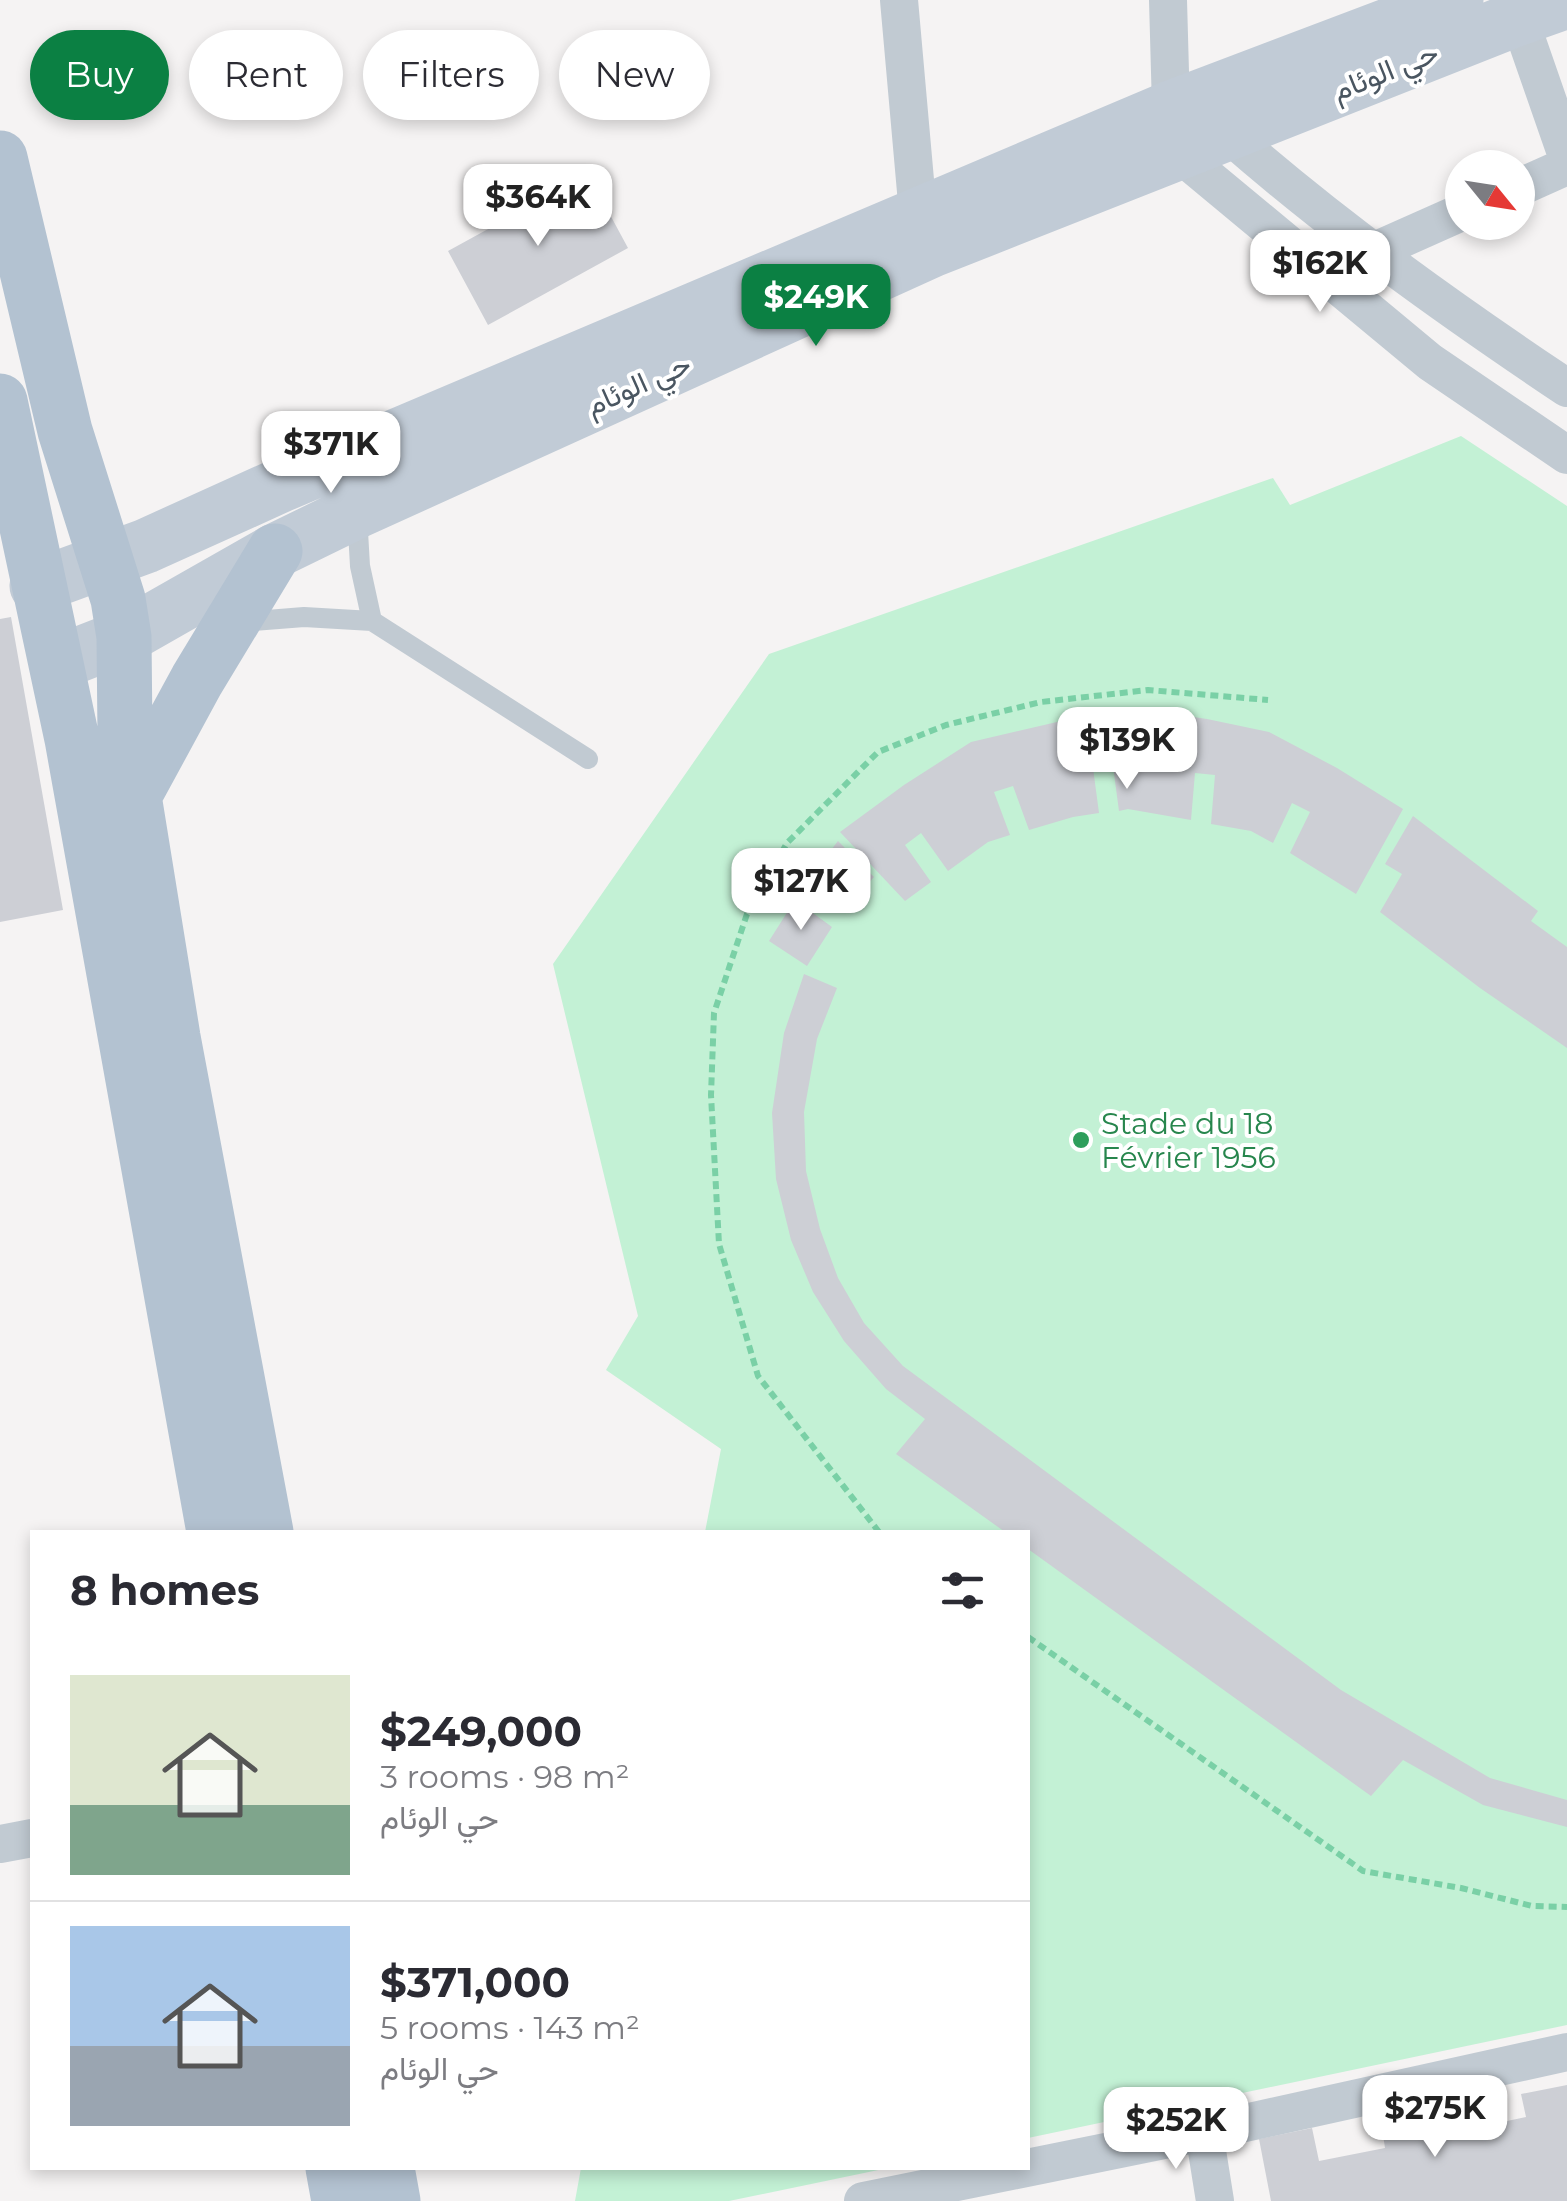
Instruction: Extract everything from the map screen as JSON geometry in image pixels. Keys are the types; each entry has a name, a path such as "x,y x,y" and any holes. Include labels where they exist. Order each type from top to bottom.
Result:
{"main road":[{"path":"0,158 65,431 118,599 124,637 125,736 134,796 173,1038 266,1530"},
{"path":"0,401 37,586 57,664 214,1530"},
{"path":"134,796 230,623 288,544"},
{"path":"333,2170 339,2201"},
{"path":"387,2170 393,2201"}],"street":[{"path":"899,0 918,214"},
{"path":"1168,0 1174,130 1430,362 1567,455"},
{"name":"حي الوئام","path":"57,664 124,637 288,544 357,511 932,250 1174,130 1456,0"},
{"path":"1543,9 1567,156"},
{"name":"حي الوئام","path":"37,586 194,525 918,214 1174,130 1228,134 1543,9"},
{"path":"1228,134 1372,252 1567,388"},
{"path":"1535,180 1567,166"},
{"path":"1372,252 1445,220"},
{"path":"280,485 288,544"},
{"path":"0,1844 30,1838"},
{"path":"1030,2167 1567,2052"},
{"path":"1204,2132 1215,2201"},
{"path":"863,2201 1016,2170"}],"lane":[{"path":"357,511 360,566 372,621"},
{"path":"230,623 304,617 372,621 588,759"}],"path":[{"path":"877,1530 758,1376 719,1244 710,1095 714,1014 747,914 787,843 878,752 946,725 1041,702 1148,690 1268,700"},
{"path":"1030,1638 1363,1871 1461,1888 1532,1906 1567,1907"}],"green space":[{"name":"Stade du 18 Février 1956","path":"1461,436 1567,506 1567,2025 1030,2138 1030,1530 705,1530 721,1449 606,1370 638,1316 553,964 769,654 1273,478 1290,505"},
{"path":"581,2170 878,2170 729,2201 575,2201"}],"building":[{"path":"588,174 628,248 488,325 448,251"},
{"path":"11,617 63,910 0,922 0,619"},
{"path":"1146,710 1269,732 1403,809 1356,894 1290,853 1310,812 1292,803 1273,843 1251,831 1211,824 1215,775 1195,773 1191,820 1128,809 1119,811 1113,766 1093,768 1099,813 1029,830 1013,786 994,792 1010,835 988,842 948,871 921,833 905,845 931,882 905,901 840,832 971,742 1057,722"},
{"path":"1413,816 1538,911 1531,921 1567,947 1567,1048 1380,912 1402,874 1385,864"},
{"path":"838,841 874,877 845,909 813,873"},
{"path":"795,900 832,927 807,966 769,941"},
{"path":"804,974 837,988 817,1039 804,1112 806,1171 820,1229 838,1278 864,1323 903,1366 1341,1690 1490,1778 1567,1800 1567,1827 1483,1805 1403,1760 1371,1796 1030,1550 1030,1530 1002,1530 896,1454 925,1419 886,1389 844,1341 813,1292 791,1240 776,1179 772,1113 784,1033"},
{"path":"1567,2085 1567,2201 1271,2201 1259,2139 1312,2128 1319,2161 1385,2148 1382,2128 1470,2111 1474,2128 1526,2117 1521,2094"}],"place":[{"name":"Stade du 18 Février 1956","path":"1081,1140"}]}
